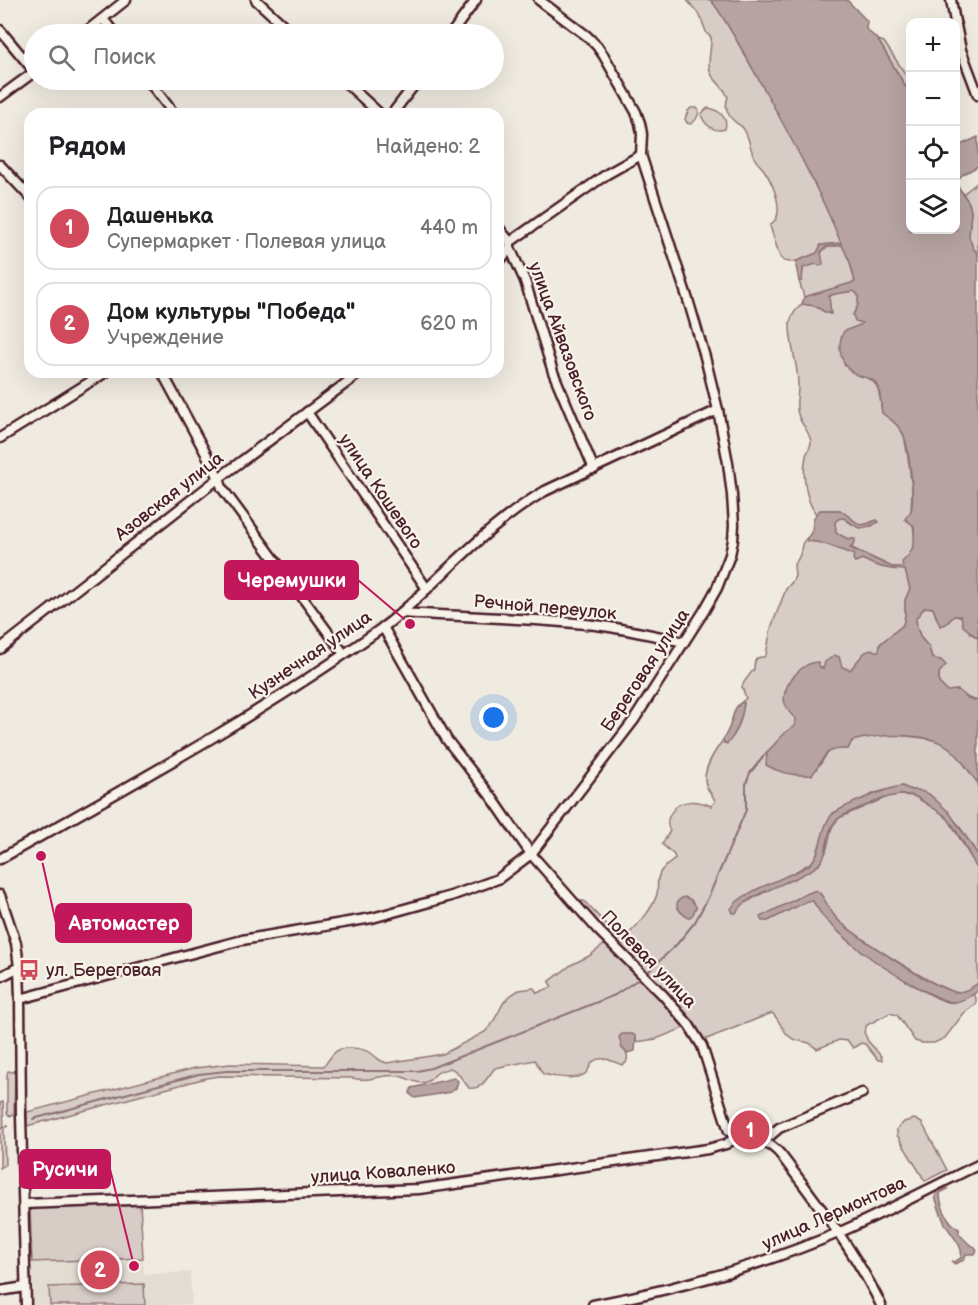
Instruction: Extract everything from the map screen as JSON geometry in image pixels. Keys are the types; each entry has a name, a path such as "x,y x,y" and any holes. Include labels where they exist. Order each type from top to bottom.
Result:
{"street":[{"path":"96,24 126,0"},
{"path":"256,0 282,24"},
{"path":"458,24 476,0"},
{"name":"Береговая улица","path":"20,999 242,940 372,918 422,905 498,879 531,854 634,720 704,611 724,574 734,540 728,463 705,357 641,155 640,123 636,112 597,46 540,0"},
{"path":"951,0 954,18"},
{"path":"103,19 107,24"},
{"path":"0,30 24,60"},
{"path":"960,46 978,95"},
{"path":"0,97 24,79"},
{"path":"156,90 169,108"},
{"path":"354,90 373,108"},
{"path":"397,108 410,90"},
{"path":"504,254 510,245 607,174 641,155"},
{"path":"0,165 24,191"},
{"name":"улица Айвазовского","path":"504,236 525,281 553,372 594,469"},
{"path":"0,438 96,378"},
{"path":"165,378 219,478 222,488 344,654"},
{"name":"Азовская улица","path":"0,649 351,378"},
{"name":"Кузнечная улица","path":"0,859 262,708 344,654 401,613 478,541 517,509 545,491 718,410"},
{"name":"улица Кошевого","path":"307,412 427,589"},
{"name":"Речной переулок","path":"401,613 604,627 684,642"},
{"name":"Полевая улица","path":"383,627 447,740 493,799 531,854 598,930 690,1025 702,1046 726,1126 729,1131 739,1136"},
{"path":"0,895 15,943 19,967 26,1305"},
{"path":"0,977 19,967"},
{"path":"764,1142 779,1128 862,1093"},
{"path":"739,1136 764,1142 781,1155 839,1233 866,1275 881,1305"},
{"name":"улица Коваленко","path":"24,1204 419,1189 708,1149 726,1144 739,1136"},
{"name":"улица Лермонтова","path":"593,1305 760,1263 839,1233 978,1165"},
{"path":"0,1291 25,1287"}],"shaded area":[{"path":"687,0 711,0 720,12 800,154 842,243 821,245 817,253 797,261 784,261 780,257 770,226 778,214 773,186 755,159 745,131 728,114 726,104 728,97 709,68 711,37 707,34 700,16"},
{"path":"711,0 847,0 867,21 866,29 878,40 906,87 906,234 960,234 960,189 969,203 971,211 969,237 978,254 978,638 963,626 961,616 954,616 946,624 940,626 933,608 925,607 916,618 921,638 929,647 932,658 941,660 946,665 939,673 939,683 947,691 958,690 968,698 978,701 978,783 955,753 934,740 921,737 891,736 852,741 848,749 829,752 812,775 788,774 766,765 767,752 795,726 796,719 786,707 784,698 787,686 795,674 812,663 818,662 823,669 825,662 835,655 839,657 842,667 850,670 864,653 872,649 879,651 880,644 903,625 905,616 905,600 910,589 905,570 883,568 862,559 855,562 854,555 848,552 807,541 812,531 814,517 820,510 840,510 860,525 877,520 879,522 860,528 842,518 835,522 836,533 848,539 855,539 850,548 892,567 903,567 902,562 910,554 914,542 914,526 905,519 911,511 912,483 905,438 898,426 882,413 877,385 871,379 851,372 841,356 840,343 844,331 862,323 855,321 853,315 858,305 858,295 854,291 829,296 831,314 815,306 802,304 804,297 855,282 850,262 842,245 826,247 821,252 823,264 803,268 802,281 799,281 797,261 817,253 821,245 841,243 784,125"},
{"path":"878,40 884,42 906,75 906,87"},
{"path":"691,108 697,108 699,111 691,124 685,119"},
{"path":"708,108 722,115 726,125 725,129 714,129 705,122 701,115"},
{"path":"978,137 978,166 960,177 960,145"},
{"path":"978,182 978,254 969,237 971,211 963,194"},
{"path":"842,245 850,262 855,282 804,297 799,281 802,280 803,268 816,264 825,248"},
{"path":"854,291 859,295 858,305 853,315 862,323 857,375 875,383 882,413 895,422 904,435 912,491 911,510 915,540 904,567 892,567 850,547 853,546 852,538 848,539 836,533 835,522 838,519 844,518 856,525 872,526 876,523 873,521 860,525 840,510 820,510 816,514 805,486 806,454 811,443 797,410 798,379 790,331 791,320 802,304 815,306 830,314 829,297"},
{"path":"807,538 808,541 820,542 854,555 855,562 862,559 883,567 905,569 910,589 905,600 903,625 880,644 880,652 865,653 850,670 842,667 839,657 823,669 819,666 789,712 796,719 795,726 767,752 820,765 830,751 848,749 852,741 870,736 896,735 924,738 942,742 955,752 978,783 978,855 958,824 918,790 902,786 875,793 833,813 812,862 754,891 739,908 774,887 819,865 826,852 832,827 839,818 889,796 914,796 949,820 978,870 978,983 971,988 960,992 947,990 898,962 839,921 821,894 806,894 761,917 768,921 807,901 813,901 831,925 842,935 905,980 947,1002 957,1001 973,994 976,998 976,1004 964,1013 945,1038 934,1043 915,1041 897,1015 890,1013 867,1025 864,1032 882,1060 878,1060 865,1044 861,1043 853,1048 848,1041 839,1040 817,1049 809,1043 795,1040 787,1035 772,1013 704,1040 684,1011 582,904 584,901 621,940 638,924 651,907 657,894 659,874 675,858 662,844 670,831 669,817 674,808 689,802 700,802 711,806 715,802 706,785 707,768 723,740 724,743 729,740 736,731 744,704 742,702 746,698 742,687 754,669 756,660 766,655 771,628 786,589 795,576 794,564 799,558","holes":["690,899 696,907 687,917 677,906"]},
{"path":"925,607 933,608 936,617 946,624 954,616 961,616 970,633 978,638 978,701 968,698 958,690 947,691 939,683 939,673 929,647 921,638 917,628 916,618"},
{"path":"742,702 744,703 743,709 736,730 731,740 727,744 724,743 723,740 735,709"},
{"path":"902,786 929,794 949,812 978,855 978,870 957,831 946,817 914,796 897,795 841,817 831,828 824,856 818,865 799,877 751,899 736,913 733,913 731,909 744,896 799,871 812,862 824,829 830,817 835,813 863,798"},
{"path":"816,890 838,920 896,961 947,989 963,991 978,983 978,991 963,1000 953,1002 937,997 912,984 850,942 827,921 813,901 807,901 768,921 762,921 760,917"},
{"path":"684,897 691,900 696,907 690,917 684,915 677,905"},
{"path":"605,944 658,997 684,1028 656,1039 636,1042 636,1037 622,1048 627,1056 626,1063 622,1065 597,1059 582,1075 565,1078 543,1074 535,1060 495,1068 484,1082 474,1088 469,1088 456,1071 450,1068 422,1083 392,1075 364,1079 219,1076 27,1126 27,1112 195,1068 230,1064 324,1066 333,1054 346,1048 367,1051 387,1063 443,1054 485,1032 511,995 519,990 534,988 537,993 552,987 549,982"},
{"path":"622,1034 633,1034 636,1037 635,1051 627,1053 622,1048 619,1037"},
{"path":"8,1071 15,1074 14,1114 10,1116 7,1114"},
{"path":"454,1078 458,1081 456,1088 451,1092 415,1098 411,1095 412,1088"},
{"path":"3,1102 5,1165 0,1168 0,1103"},
{"path":"914,1119 922,1123 947,1170 925,1181 897,1135 897,1129 904,1122"},
{"path":"947,1187 948,1189 940,1193 945,1214 959,1229 959,1234 977,1250 975,1254 966,1254 964,1260 955,1264 951,1261 954,1262 961,1258 961,1249 945,1224 935,1196 937,1192"},
{"path":"140,1202 143,1258 32,1262 30,1206"},
{"path":"143,1258 144,1274 190,1272 192,1305 33,1305 32,1262"},
{"path":"144,1284 145,1305 50,1305 49,1287"}],"waterway":[{"path":"647,973 677,944 695,922 708,898 746,810 746,784 750,773 767,752"},
{"path":"33,1119 199,1074 226,1071 417,1071 431,1068 615,995 637,980"},
{"path":"0,1128 8,1126"}],"place":[{"name":"Черемушки","path":"410,624"},
{"name":"Автомастер","path":"41,856"},
{"name":"ул. Береговая","path":"29,970"},
{"name":"Дашенька","path":"750,1130"},
{"name":"Русичи","path":"134,1266"},
{"name":"Дом культуры \"Победа\"","path":"100,1270"}]}
